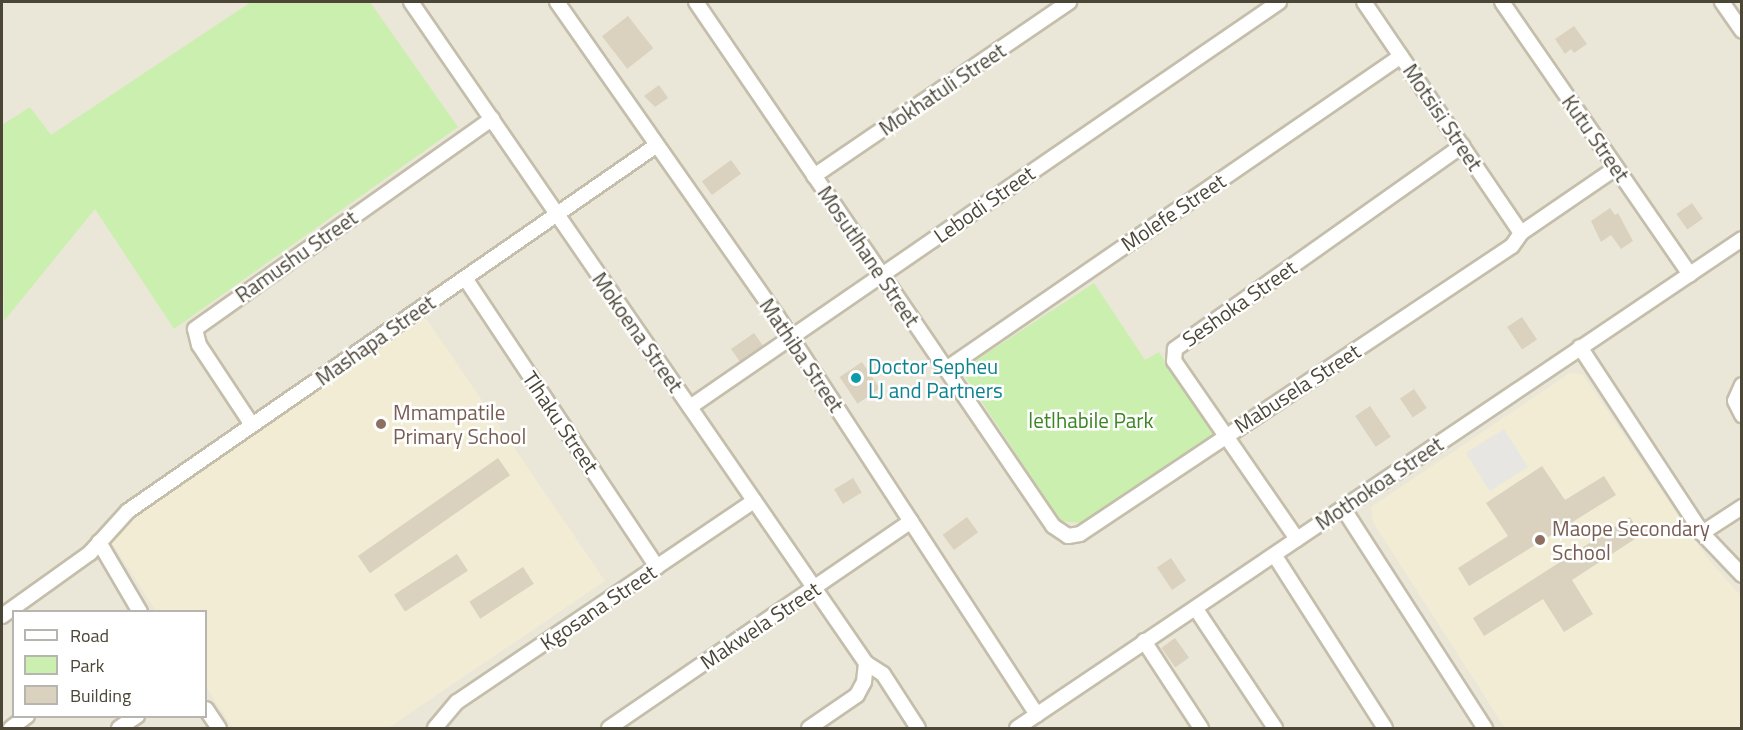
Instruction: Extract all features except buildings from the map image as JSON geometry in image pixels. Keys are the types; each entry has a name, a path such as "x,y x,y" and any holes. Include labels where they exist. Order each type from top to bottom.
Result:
{"street":[{"name":"Mokoena Street","path":"411,2 866,663 883,674 918,729"},
{"name":"Mathiba Street","path":"557,2 791,338 1037,715"},
{"name":"Mosutlhane Street","path":"696,2 1053,526 1068,536"},
{"name":"Mokhatuli Street","path":"814,176 1069,2"},
{"name":"Lebodi Street","path":"690,407 1279,2"},
{"name":"Motsisi Street","path":"1364,2 1521,233"},
{"name":"Kutu Street","path":"1502,2 1690,275"},
{"path":"1722,2 1742,31"},
{"name":"Molefe Street","path":"946,369 1401,56"},
{"name":"Ramushu Street","path":"252,425 199,345 195,329 492,119"},
{"name":"Mashapa Street","path":"2,616 90,553 128,511 657,145"},
{"name":"Seshoka Street","path":"1297,539 1174,361 1174,349 1462,146"},
{"name":"Mabusela Street","path":"1068,536 1080,534 1512,246 1521,233 1616,168"},
{"name":"Mothokoa Street","path":"1017,729 1742,239"},
{"name":"Tlhaku Street","path":"465,278 657,567"},
{"path":"1580,347 1702,533 1742,574"},
{"path":"1742,385 1735,401 1742,415"},
{"name":"Kgosana Street","path":"435,729 447,724 457,702 754,501"},
{"path":"1702,533 1742,507"},
{"path":"1343,508 1485,729"},
{"name":"Makwela Street","path":"609,729 911,521"},
{"path":"99,542 139,610"},
{"path":"1275,556 1385,729"},
{"path":"1196,609 1275,729"},
{"path":"1144,641 1201,729"},
{"path":"810,729 857,695 864,682 866,663"},
{"path":"207,711 219,729"},
{"path":"11,729 26,718"},
{"path":"119,729 136,718"}],"shaded area":[{"path":"2,2 1741,2 1741,728 2,728"},
{"name":"Mmampatile Primary School","path":"423,314 605,581 388,728 233,728 207,689 207,610 155,610 106,534"},
{"name":"Maope Secondary School","path":"1570,373 1583,375 1707,558 1741,596 1741,728 1505,728 1373,522 1371,507"},
{"path":"1504,429 1528,467 1490,491 1466,453"}],"green space":[{"path":"251,2 370,2 458,127 174,329 95,209 4,321 2,125 30,107 51,135"},
{"name":"letlhabile Park","path":"1094,283 1145,360 1159,352 1215,435 1081,523 1060,521 961,370"}],"place":[{"name":"Doctor Sepheu LJ and Partners","path":"856,378"},
{"name":"Mmampatile Primary School","path":"381,424"},
{"name":"Maope Secondary School","path":"1540,540"}]}
